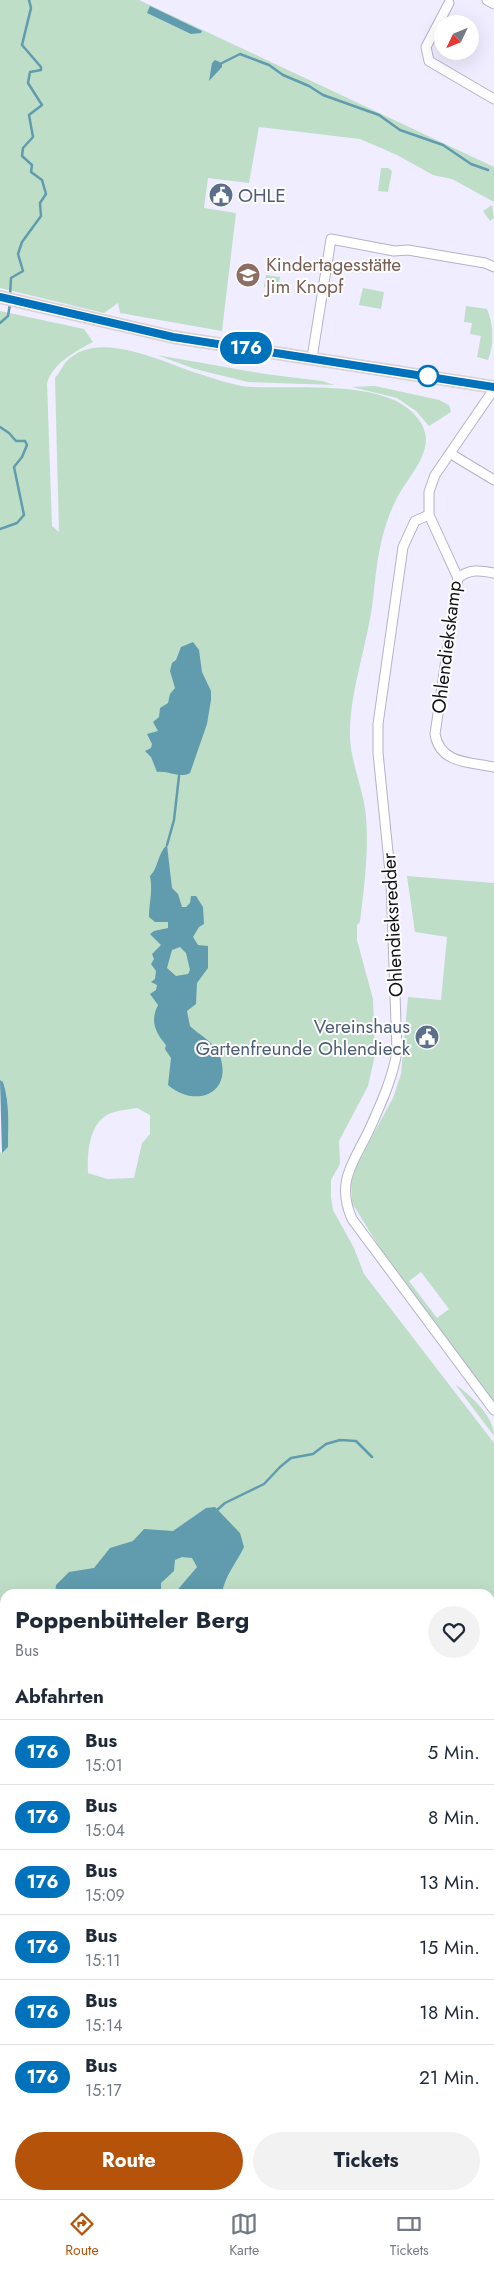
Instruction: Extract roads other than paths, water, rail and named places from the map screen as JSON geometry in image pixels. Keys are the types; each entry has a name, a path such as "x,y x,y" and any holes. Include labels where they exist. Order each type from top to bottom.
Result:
{"main road":[{"path":"0,297 173,337 494,388"}],"street":[{"path":"487,0 494,4"},
{"path":"449,1 426,47 429,61 494,99"},
{"path":"312,358 331,239 394,250 408,250 494,266"},
{"name":"Ohlendiekskamp","path":"494,388 432,482 428,503 429,515 458,578 435,734 436,743 446,756 453,759 494,767"},
{"path":"451,454 494,480"},
{"name":"Ohlendieksredder","path":"429,515 414,521 403,547 378,724 378,754 392,882 397,1050 393,1070 380,1106 348,1173 345,1196 352,1218 494,1410"},
{"path":"458,578 465,572 479,570 494,573"}],"water":[{"path":"150,6 202,31 201,33 191,34 147,13"},
{"path":"215,60 222,63 222,67 209,81 212,63"},
{"path":"193,642 199,650 202,672 211,691 207,724 190,773 178,775 157,772 151,757 145,751 151,748 152,744 147,734 158,731 153,722 159,717 160,708 168,703 170,694 175,688 170,671 172,663 176,660 181,647"},
{"path":"167,845 172,888 178,894 182,907 186,907 190,903 191,896 196,896 203,907 204,924 199,927 193,937 198,945 208,946 208,968 197,983 196,1004 187,1011 190,1026 215,1047 220,1056 223,1069 221,1080 216,1088 209,1094 199,1096 189,1096 178,1092 168,1085 171,1058 155,1026 154,1016 158,1005 150,994 156,990 157,985 151,982 155,979 156,971 151,964 154,959 152,954 161,945 150,934 154,931 168,928 168,922 155,922 149,917 150,876","holes":["180,947 186,953 190,970 188,974 176,976 167,968 172,950"]},
{"path":"0,1080 3,1082 7,1098 8,1114 8,1147 2,1153"},
{"path":"215,1507 240,1533 244,1547 223,1589 178,1589 197,1567 192,1558 182,1557 175,1560 174,1571 161,1583 161,1589 56,1589 56,1585 69,1572 94,1568 110,1548 133,1541 144,1529 173,1531 206,1508"}],"waterway":[{"path":"10,296 11,278 23,271 18,254 22,242 41,216 40,203 46,194 42,180 31,172 32,165 22,156 23,148 33,137 29,115 42,105 28,83 30,72 41,70 41,67 22,45 31,8 29,0"},
{"path":"222,63 240,54 269,65 283,75 309,86 323,95 379,115 400,130 443,145 471,164 488,170"},
{"path":"0,323 8,316 10,304"},
{"path":"0,427 16,441 25,441 27,445 22,457 14,467 24,515 17,523 0,529"},
{"path":"167,845 174,820 179,776"},
{"path":"217,1510 225,1503 264,1484 291,1458 313,1454 326,1444 340,1440 356,1441 372,1457"}],"place":[{"name":"OHLE","path":"221,195"},
{"name":"Kindertagesstätte Jim Knopf","path":"248,275"},
{"name":"Vereinshaus Gartenfreunde Ohlendieck","path":"427,1037"}]}
